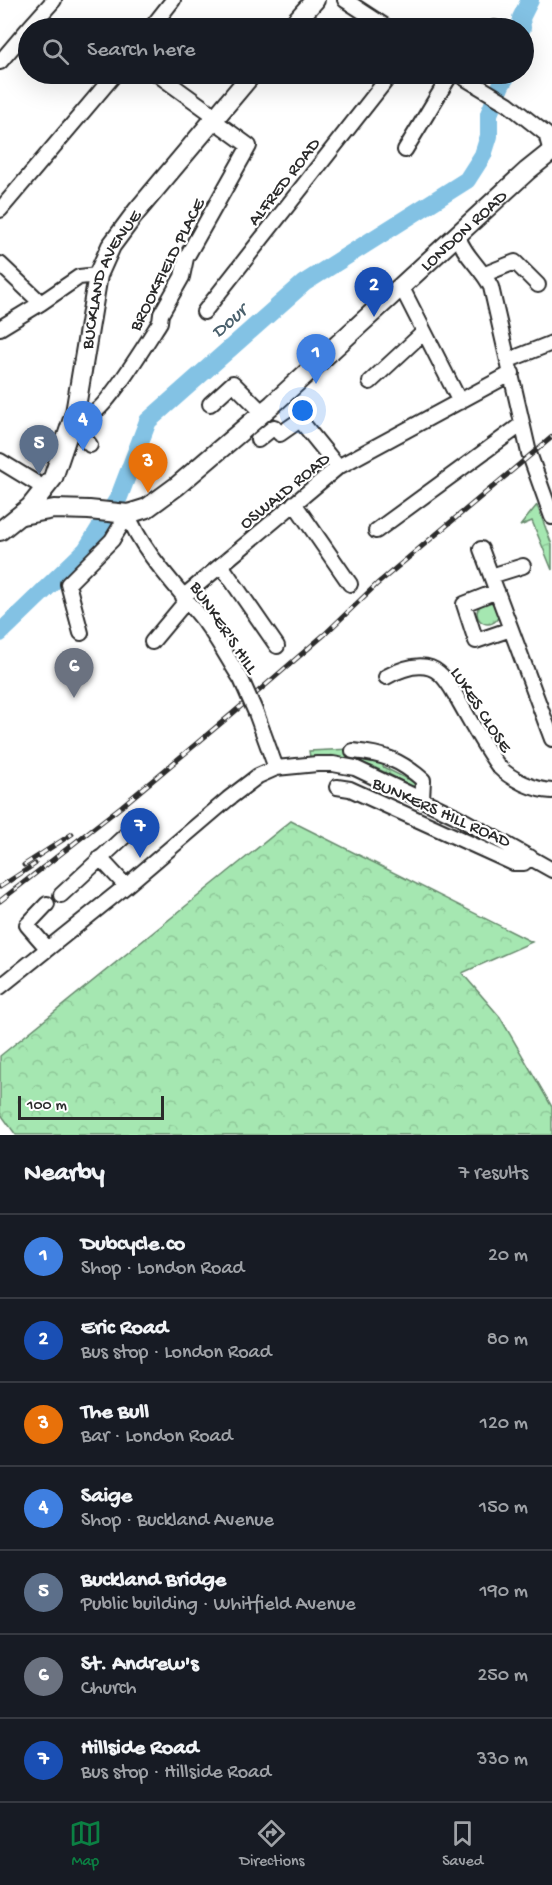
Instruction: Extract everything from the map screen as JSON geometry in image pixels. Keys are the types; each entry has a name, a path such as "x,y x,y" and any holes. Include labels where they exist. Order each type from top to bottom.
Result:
{"main road":[{"path":"299,18 315,0"},
{"name":"BUCKLAND AVENUE","path":"0,531 22,514 46,489 53,478 75,413 98,275 111,246 137,211 243,84"},
{"name":"LONDON ROAD","path":"123,514 147,508 263,413 527,171 552,152"},
{"path":"46,489 63,500 89,510"},
{"path":"22,514 54,509 123,514"}],"street":[{"path":"38,18 54,0"},
{"path":"159,18 173,0"},
{"path":"345,0 373,18"},
{"path":"0,62 18,42"},
{"path":"0,210 107,84"},
{"path":"170,84 214,118"},
{"name":"ALFRED ROAD","path":"204,312 383,84"},
{"path":"405,150 453,84"},
{"path":"478,84 549,136 552,152"},
{"name":"BROOKFIELD PLACE","path":"75,413 89,415 96,412 107,400 160,322 161,314 182,277 186,258 249,146 214,118"},
{"path":"458,236 464,250 485,274 495,302 532,462 552,518"},
{"path":"485,274 514,262 538,285"},
{"path":"0,264 41,303"},
{"path":"0,328 79,277 98,275"},
{"path":"400,286 460,402"},
{"path":"370,382 424,332"},
{"name":"OSWALD ROAD","path":"155,633 185,598 221,565 338,467 460,402 510,367 552,343"},
{"path":"210,404 233,383 263,413"},
{"path":"258,440 274,427 280,434 300,420 338,467"},
{"path":"376,531 522,424"},
{"path":"70,431 80,433 90,445"},
{"path":"0,461 46,489"},
{"path":"294,503 350,584"},
{"path":"81,633 68,584 112,540 123,514"},
{"name":"BUNKER'S HILL","path":"123,514 201,617 241,679 276,768"},
{"path":"481,549 552,739"},
{"path":"221,565 277,646"},
{"path":"491,576 523,566"},
{"path":"497,591 464,604 476,641 511,628"},
{"name":"LUKES CLOSE","path":"387,677 412,660 438,672 452,689 493,760 505,773 540,790 552,791"},
{"name":"BUNKERS HILL ROAD","path":"353,751 385,756 407,766 423,780 422,799"},
{"name":"BUNKERS HILL ROAD","path":"276,768 317,764 355,768 422,799 552,870"},
{"path":"0,987 126,886 228,799 258,776 276,768"},
{"name":"BUNKERS HILL ROAD","path":"337,787 350,789 513,863 524,862 530,857"},
{"path":"61,895 128,832"},
{"path":"100,858 126,886"},
{"path":"47,904 27,925 47,948"}],"green space":[{"path":"537,505 552,545 552,570 532,521 520,526"},
{"path":"488,602 496,605 499,613 496,621 488,624 480,621 477,613 480,605"},
{"path":"351,749 365,759 381,763 387,760 383,767 407,779 410,773 419,781 419,790 367,764 341,758 310,757 309,751"},
{"path":"291,821 532,942 462,973 500,1017 552,1107 552,1135 16,1135 0,1113 0,1056"}],"waterway":[{"name":"Dour","path":"521,18 530,0"},
{"name":"Dour","path":"0,633 86,550 119,497 148,421 304,283 467,180 483,155 489,136 489,114 502,84"}],"railway":[{"path":"0,901 122,806 233,713 325,634 377,584 552,437"},
{"path":"24,865 72,834"},
{"path":"0,887 35,864"}],"place":[{"name":"Eric Road","path":"374,317"},
{"name":"Dubcycle.co","path":"316,384"},
{"name":"Saige","path":"83,451"},
{"name":"Buckland Bridge","path":"39,475"},
{"name":"The Bull","path":"148,493"},
{"name":"St. Andrew's","path":"74,698"},
{"name":"Hillside Road","path":"140,858"}]}
